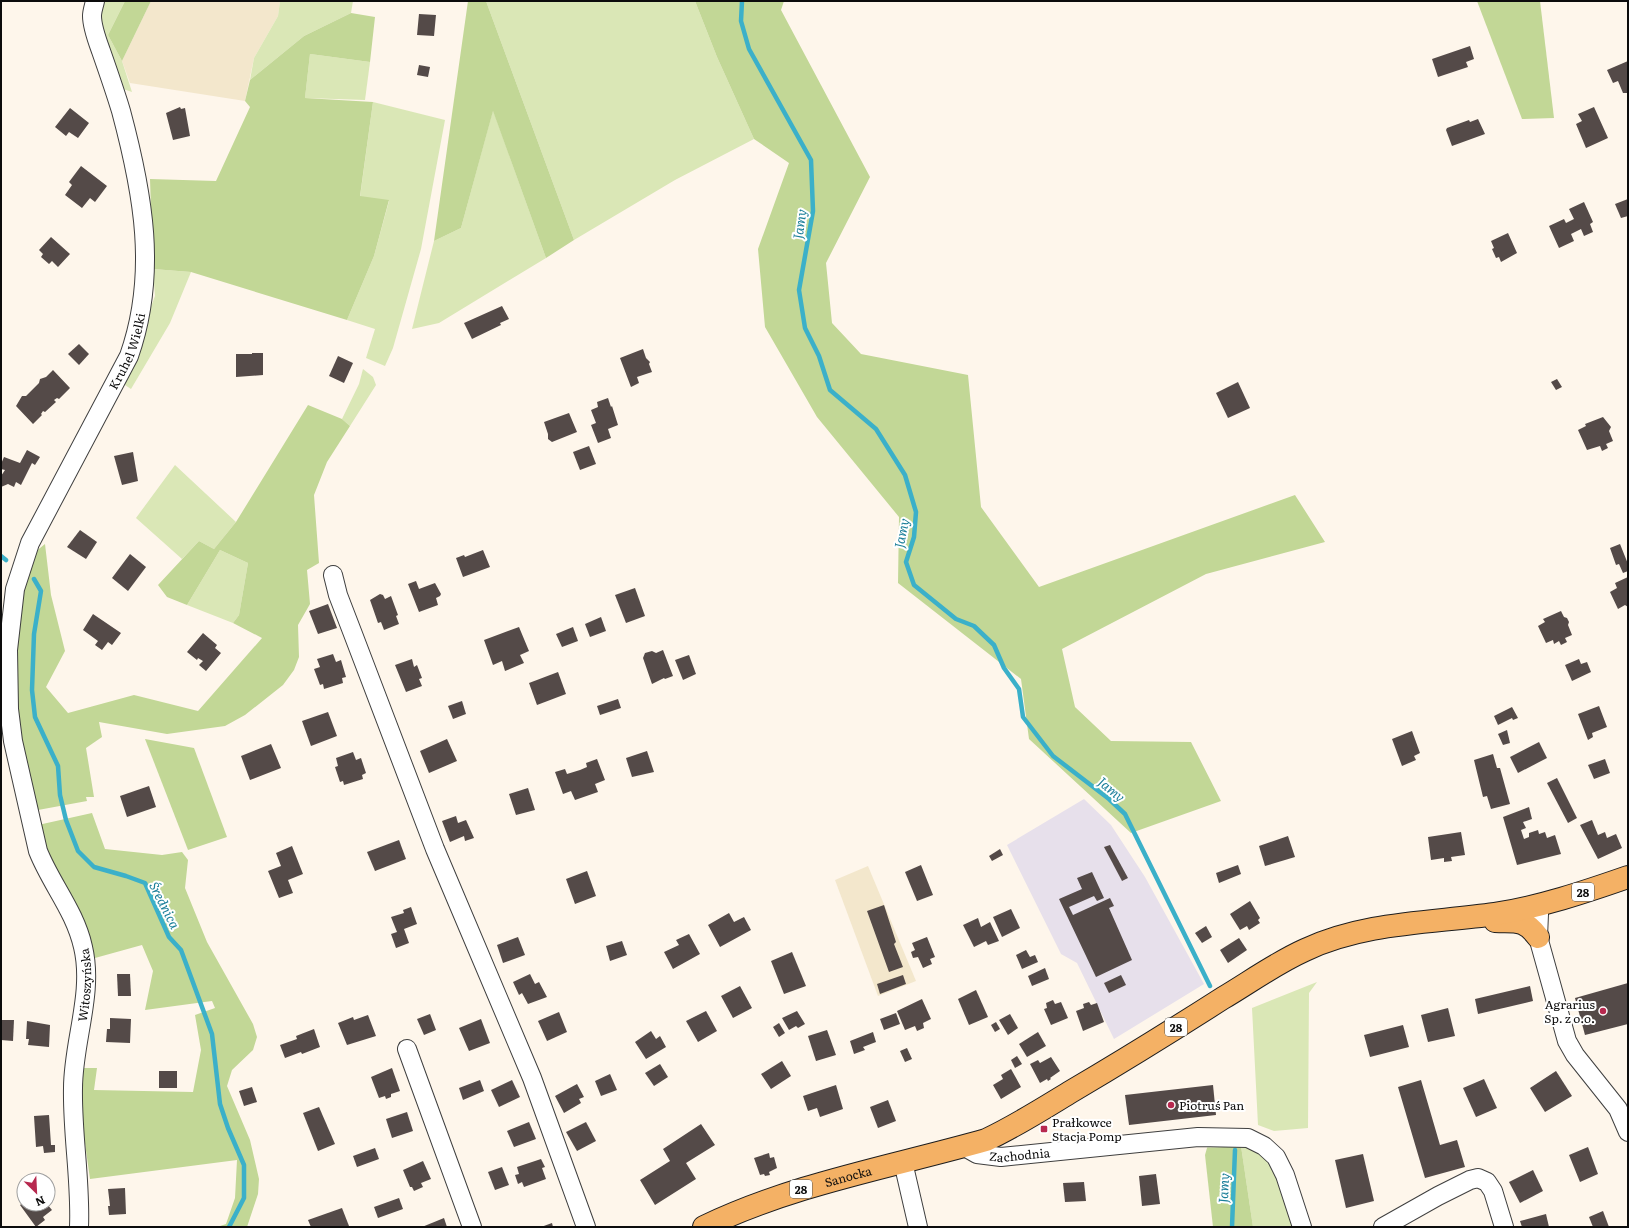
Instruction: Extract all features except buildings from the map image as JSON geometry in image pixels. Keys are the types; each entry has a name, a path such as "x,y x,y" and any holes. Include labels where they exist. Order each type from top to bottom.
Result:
{"main road":[{"name":"28","path":"903,1162 986,1140 1007,1130 1115,1065 1275,965 1305,949 1358,931 1505,912 1628,877"},
{"path":"1458,919 1525,923 1530,926 1538,936"},
{"name":"Sanocka","path":"704,1227 741,1209 775,1197 903,1162"}],"street":[{"name":"Kruhel Wielki","path":"8,685 10,620 15,589 30,544 128,356 139,322 143,298 146,251 142,216 121,112 96,37 92,16 95,1"},
{"path":"333,575 338,595 438,855 532,1078 586,1227"},
{"name":"Witoszyńska","path":"8,685 13,741 38,851 43,865 76,924 83,948 86,968 73,1087 80,1227"},
{"path":"1537,904 1539,914 1538,936 1567,1041 1574,1055 1618,1109 1628,1132"},
{"path":"407,1049 472,1227"},
{"name":"Zachodnia","path":"963,1146 977,1154 1001,1157 1198,1137 1248,1138 1264,1146 1276,1157 1285,1175 1302,1227"},
{"path":"903,1162 918,1227"},
{"path":"1383,1227 1438,1196 1470,1180 1478,1178 1487,1182 1493,1191 1504,1227"}],"shaded area":[{"path":"151,1 280,1 278,16 254,58 245,101 130,83 122,61"},
{"path":"1084,799 1111,825 1145,877 1204,984 1114,1039 1077,963 1061,954 1007,845"},
{"path":"868,866 916,981 878,996 835,880"}],"green space":[{"path":"104,1 125,1 108,35 122,61 132,92 123,89 106,46 101,23"},
{"path":"125,1 151,1 122,61 108,35"},
{"path":"280,1 353,1 351,13 304,36 250,80 254,58 278,16"},
{"path":"468,1 486,1 574,240 546,258 493,111 461,228 434,241"},
{"path":"486,1 695,1 717,57 754,139 675,180 574,240"},
{"path":"695,1 784,1 781,10 870,177 826,263 832,323 861,354 968,375 981,507 1039,587 1295,495 1325,542 1206,574 1062,649 1075,707 1111,741 1191,742 1221,801 1131,833 1029,739 1021,679 898,583 899,517 817,417 765,327 758,249 789,163 754,139 717,57"},
{"path":"1477,1 1540,1 1554,118 1522,119"},
{"path":"351,13 375,17 370,62 310,54 305,98 373,102 360,196 389,200 374,256 347,320 191,272 153,269 150,179 216,181 250,107 245,101 250,80 304,36"},
{"path":"310,54 370,62 365,100 305,98"},
{"path":"373,102 445,120 421,249 393,348 385,366 366,358 375,329 347,320 374,256 389,201 360,197"},
{"path":"493,110 546,258 439,323 412,329 434,241 461,228"},
{"path":"153,269 191,272 170,323 131,389 122,383 155,296"},
{"path":"363,369 373,377 376,385 350,426 342,419 359,384"},
{"path":"308,405 342,419 350,426 327,462 314,495 319,563 307,570 310,604 298,625 299,657 294,670 283,685 245,715 225,726 167,734 99,722 102,737 86,748 94,797 86,797 87,801 38,810 13,715 21,587 30,556 45,544 51,595 65,651 46,687 68,713 134,695 198,711 262,638 233,623 239,615 248,563 220,550 187,605 167,597 158,585 199,541 214,549 236,522"},
{"path":"175,465 236,522 214,549 199,541 182,559 136,518"},
{"path":"220,550 248,563 239,615 233,623 187,605"},
{"path":"145,739 194,748 227,837 188,850"},
{"path":"92,813 105,849 162,855 182,852 188,860 185,888 207,942 253,1024 257,1037 253,1050 232,1070 227,1086 250,1140 259,1179 258,1194 247,1227 217,1227 226,1224 235,1198 237,1160 90,1179 78,1093 80,1068 97,1068 94,1090 193,1092 201,1050 195,1015 215,1008 212,1001 145,1010 153,971 142,945 95,958 86,925 47,855 38,825"},
{"path":"1317,982 1309,993 1308,1128 1274,1131 1258,1125 1252,1008"},
{"path":"1231,1140 1269,1157 1295,1227 1253,1227 1241,1146 1207,1148 1208,1145"},
{"path":"1241,1146 1253,1227 1213,1227 1205,1155 1207,1148"}],"waterway":[{"name":"Jamy","path":"742,1 741,21 749,49 811,160 813,211 799,290 805,328 819,356 830,390 876,429 905,475 916,512 914,537 906,562 914,585 956,619 974,626 994,645 1004,668 1019,689 1023,717 1053,756 1109,799 1125,814 1210,986"},
{"name":"Średnica","path":"1,556 6,560"},
{"name":"Średnica","path":"34,579 41,591 34,634 32,690 35,717 58,766 60,795 66,820 78,851 94,867 145,883 169,937 181,950 212,1034 220,1104 228,1128 244,1165 244,1198 229,1227"},
{"name":"Jamy","path":"1232,1227 1235,1150"}],"place":[{"name":"Agrarius Sp. z o.o.","path":"1603,1011"},
{"name":"Piotruś Pan","path":"1171,1105"},
{"name":"Prałkowce Stacja Pomp","path":"1044,1129"}]}
